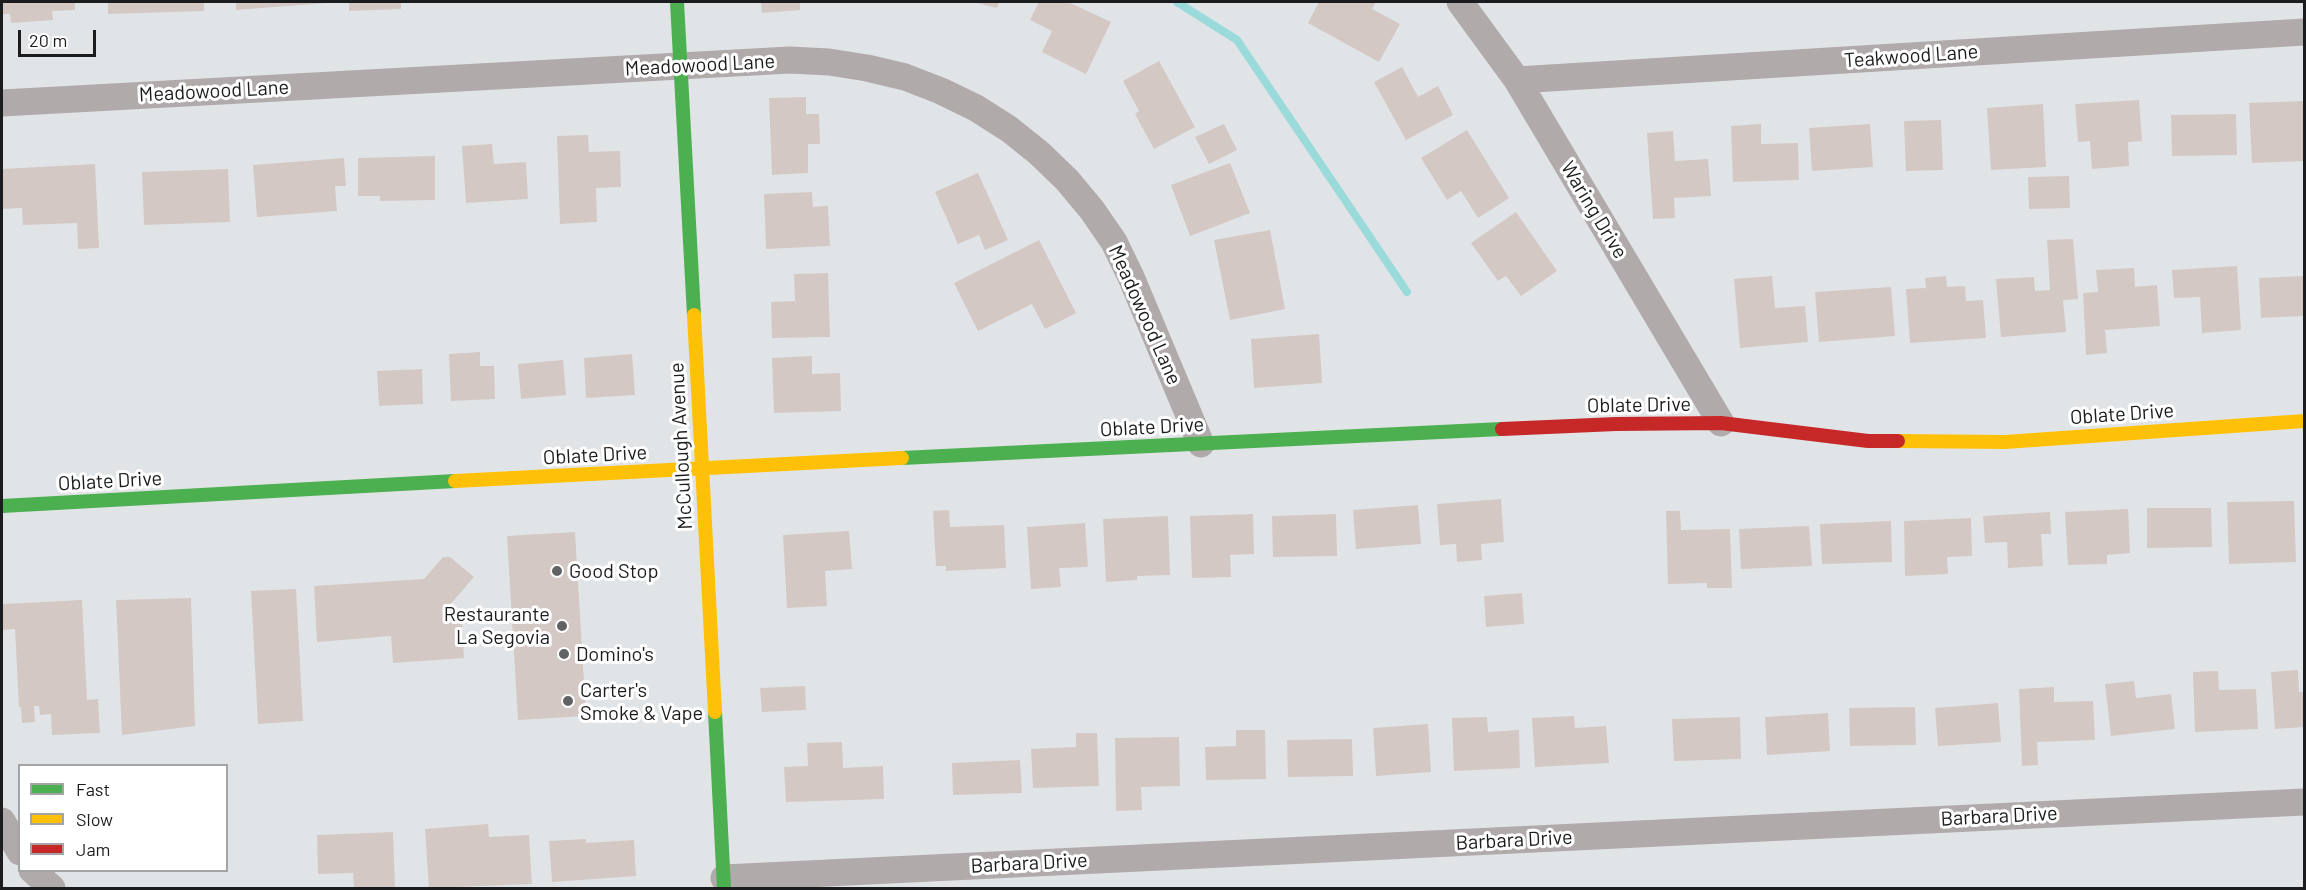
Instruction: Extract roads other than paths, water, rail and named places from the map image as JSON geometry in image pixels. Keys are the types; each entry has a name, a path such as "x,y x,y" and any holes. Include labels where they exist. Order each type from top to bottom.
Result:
{"street":[{"name":"McCullough Avenue","path":"677,2 724,883"},
{"name":"Waring Drive","path":"1460,2 1517,80 1721,423"},
{"name":"Teakwood Lane","path":"1517,80 2304,32"},
{"name":"Meadowood Lane","path":"2,103 790,60 829,62 905,77 976,108 1009,129 1040,153 1092,210 1114,242 1131,277 1201,444"},
{"name":"Oblate Drive","path":"2,506 702,468 1616,424 1721,423 1868,441 2005,442 2304,420"},
{"name":"Barbara Drive","path":"724,883 2304,802"},
{"path":"2,821 18,849"},
{"path":"34,872 52,888"}],"waterway":[{"path":"1177,2 1237,40 1407,292"}],"place":[{"name":"Good Stop","path":"557,571"},
{"name":"Restaurante La Segovia","path":"562,626"},
{"name":"Domino's","path":"564,654"},
{"name":"Carter's Smoke & Vape","path":"568,701"}]}
